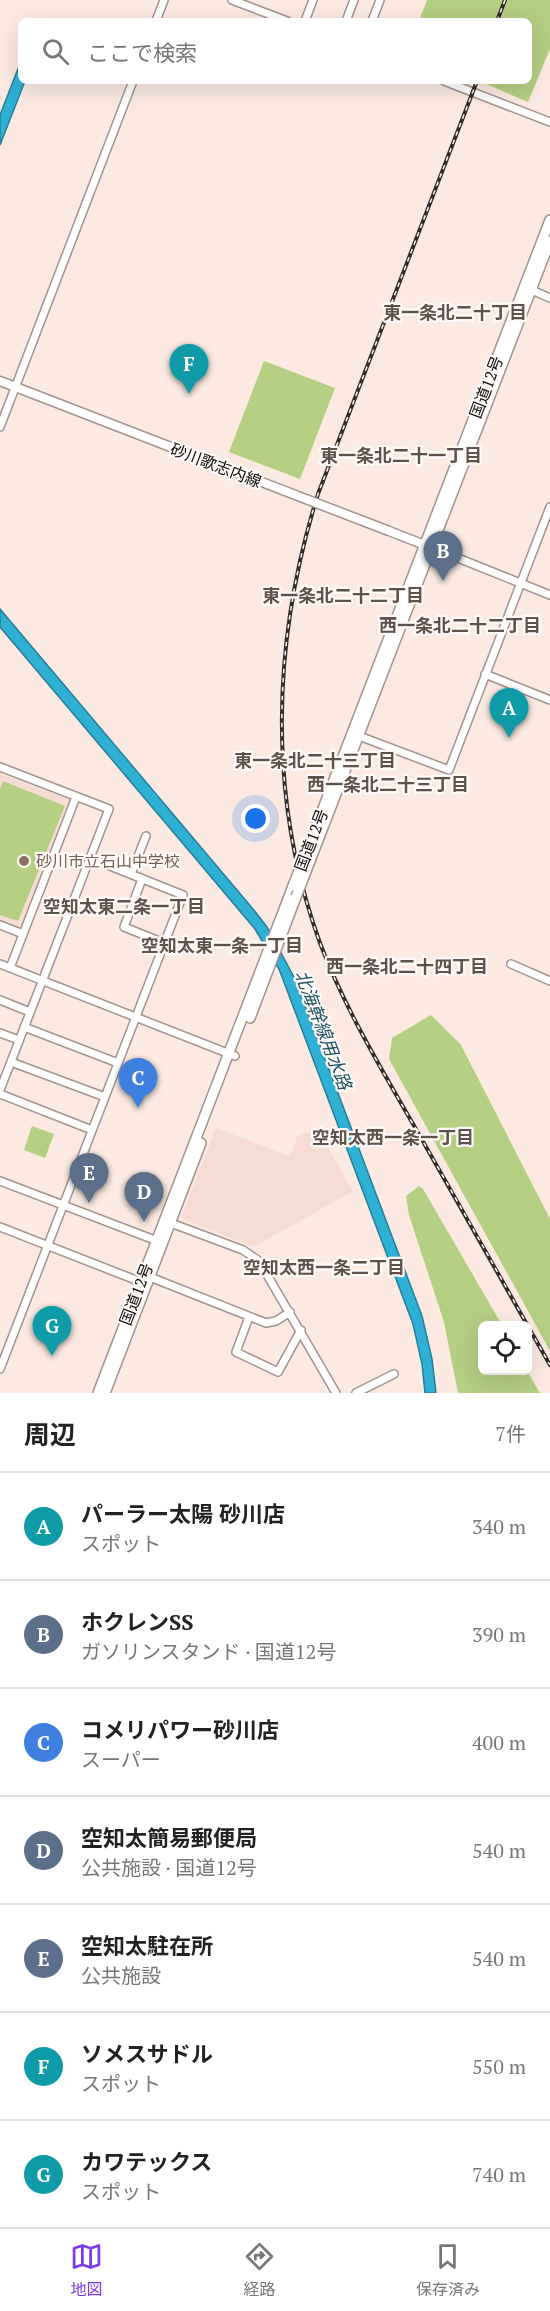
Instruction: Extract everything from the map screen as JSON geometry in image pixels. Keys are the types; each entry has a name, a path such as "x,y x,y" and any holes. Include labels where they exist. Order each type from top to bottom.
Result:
{"highway":[{"name":"国道12号","path":"543,261 550,220"},
{"name":"国道12号","path":"279,933 302,863 528,289 543,261 550,241"},
{"name":"国道12号","path":"98,1393 168,1222 265,968 305,874 428,546"},
{"name":"国道12号","path":"105,1393 145,1280"}],"main road":[{"name":"砂川歌志内線","path":"0,381 428,546"}],"street":[{"path":"157,18 164,0"},
{"path":"232,0 279,18"},
{"path":"306,18 313,0"},
{"path":"347,18 354,0"},
{"path":"373,18 380,0"},
{"path":"0,427 132,84"},
{"path":"452,84 550,122"},
{"path":"528,289 550,298"},
{"path":"359,735 449,770 550,507"},
{"path":"428,546 550,595"},
{"path":"485,675 550,700"},
{"path":"0,767 109,809 0,1092 92,1130"},
{"path":"10,968 76,797"},
{"path":"132,874 146,836"},
{"path":"0,1369 183,895 90,858"},
{"path":"142,879 124,927 164,943"},
{"path":"0,925 23,934"},
{"path":"0,964 232,1055"},
{"path":"511,964 550,981"},
{"path":"0,1000 30,1012"},
{"path":"24,1027 118,1063"},
{"path":"0,1033 19,1040"},
{"path":"11,1062 105,1097"},
{"path":"0,1066 8,1070"},
{"path":"0,1181 160,1242"},
{"path":"168,1222 254,1257 263,1265 336,1393"},
{"path":"0,1227 47,1246 249,1317 271,1323 290,1312"},
{"path":"249,1317 236,1352 278,1372 301,1330"},
{"path":"356,1393 394,1374"}],"shaded area":[{"name":"砂川市立石山中学校","path":"0,772 71,800 20,929 0,921"},
{"path":"216,1128 290,1156 298,1135 318,1130 353,1191 254,1247 181,1218"}],"green space":[{"path":"427,0 550,0 550,49 528,102 486,84 532,84 532,18 420,18"},
{"path":"264,361 335,388 300,479 229,452"},
{"name":"砂川市立石山中学校","path":"3,781 65,806 18,921 0,915 0,789"},
{"path":"431,1015 461,1045 550,1219 550,1351 389,1059 392,1038"},
{"path":"32,1126 54,1134 45,1158 24,1150"},
{"path":"419,1186 423,1189 500,1321 478,1321 478,1375 529,1375 540,1393 458,1393 444,1322 409,1215 406,1196"}],"water":[{"path":"18,69 18,84 24,84 0,145 0,115"},
{"path":"0,609 267,927 295,979 422,1316 432,1359 436,1393 425,1393 422,1364 413,1324 279,969 255,929 0,627"}],"railway":[{"path":"498,18 505,0"},
{"path":"476,84 318,494 291,606 284,662 282,719 284,776 291,832 303,888 330,968 378,1062 550,1365"}],"place":[{"name":"ソメスサドル","path":"189,394"},
{"name":"ホクレンSS","path":"443,581"},
{"name":"パーラー太陽 砂川店","path":"509,738"},
{"name":"砂川市立石山中学校","path":"24,861"},
{"name":"コメリパワー砂川店","path":"138,1108"},
{"name":"空知太駐在所","path":"89,1203"},
{"name":"空知太簡易郵便局","path":"144,1222"},
{"name":"カワテックス","path":"52,1356"}],"district":[{"name":"東一条北二十丁目","path":"455,313"},
{"name":"東一条北二十一丁目","path":"401,456"},
{"name":"東一条北二十二丁目","path":"343,596"},
{"name":"西一条北二十二丁目","path":"460,626"},
{"name":"東一条北二十三丁目","path":"315,761"},
{"name":"西一条北二十三丁目","path":"388,785"},
{"name":"空知太東二条一丁目","path":"124,907"},
{"name":"空知太東一条一丁目","path":"222,946"},
{"name":"西一条北二十四丁目","path":"407,967"},
{"name":"空知太西一条一丁目","path":"393,1138"},
{"name":"空知太西一条二丁目","path":"324,1268"}],"water label":[{"name":"北海幹線用水路","path":"323,1030"}]}
